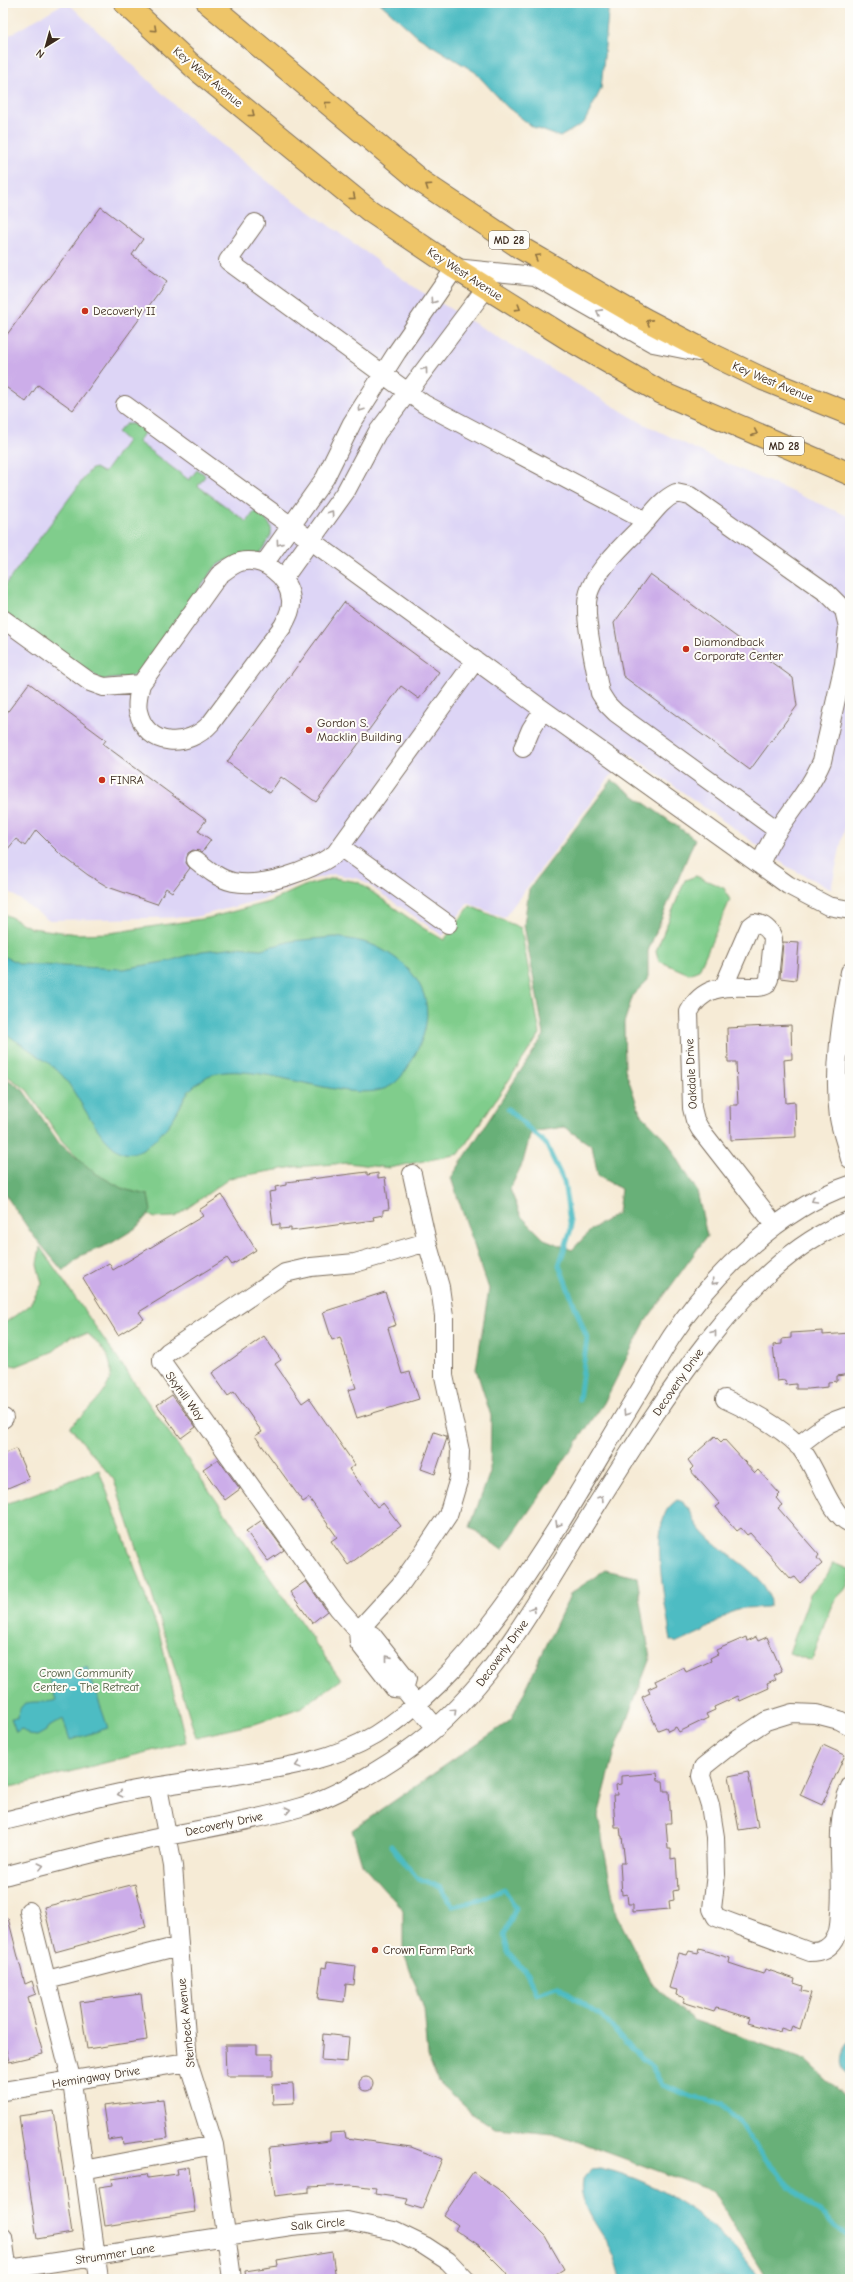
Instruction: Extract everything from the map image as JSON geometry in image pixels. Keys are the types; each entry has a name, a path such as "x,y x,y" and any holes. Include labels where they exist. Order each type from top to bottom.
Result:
{"main road":[{"name":"Key West Avenue","path":"125,3 196,69 370,211 455,268 662,393 850,474"},
{"name":"Key West Avenue","path":"208,3 422,182 521,248 644,319 713,356 763,379 850,414"}],"street":[{"path":"255,223 228,260 424,404 646,521"},
{"path":"264,564 325,478 352,423 384,376 397,352 455,268 535,276 653,343 713,356"},
{"path":"283,579 346,491 377,433 486,288"},
{"path":"125,405 312,540 475,661 788,885 828,906 850,910"},
{"path":"760,865 767,845 816,776 822,761 844,664 848,627 844,610 827,593 690,496 676,493 668,497 606,566 594,581 588,595 586,610 600,693 607,704 616,713 777,830"},
{"path":"252,560 264,564 283,579 289,590 291,600 290,612 283,626 211,723 198,735 186,740 172,741 157,737 149,730 138,710 141,684 219,575 231,566 240,562 252,560"},
{"path":"3,619 90,682 104,687 141,684"},
{"path":"196,860 220,878 232,882 262,882 302,871 322,863 341,846 475,661"},
{"path":"524,748 531,729 543,710"},
{"path":"341,846 448,924"},
{"path":"850,972 843,1008 838,1059 839,1118 850,1159"},
{"name":"Oakdale Drive","path":"724,986 702,995 694,1004 690,1012 694,1117 700,1129 775,1225"},
{"path":"358,1631 400,1586 448,1515 459,1478 460,1451 444,1376 444,1316 440,1287 427,1242 412,1174"},
{"path":"3,1821 132,1791 291,1767 335,1755 375,1734 416,1704 468,1652 505,1605 552,1533 674,1334 714,1280 775,1225 815,1199 850,1185"},
{"name":"Decoverly Drive","path":"3,1876 168,1836 303,1806 362,1780 414,1746 436,1728 477,1688 525,1624 659,1408 698,1353 737,1303 792,1252 829,1228 850,1220"},
{"name":"Skyhill Way","path":"427,1242 355,1263 311,1267 285,1273 168,1352 162,1358 162,1362 338,1608 358,1631 358,1643 394,1688 404,1689 436,1728"},
{"path":"637,1396 659,1408"},
{"path":"725,1399 774,1426 798,1446 814,1468 839,1516 850,1523"},
{"path":"798,1446 827,1425 838,1419 850,1416"},
{"path":"850,1726 838,1720 816,1714 792,1713 766,1721 737,1740 703,1767 701,1776 710,1805 715,1837 716,1874 712,1909 714,1915 719,1919 810,1952 820,1952 828,1948 838,1932 841,1900 841,1816 850,1787"},
{"name":"Steinbeck Avenue","path":"158,1787 173,1866 188,2062 214,2145 232,2279"},
{"path":"29,1911 72,2082 99,2279"},
{"path":"47,1980 179,1946"},
{"name":"Hemingway Drive","path":"3,2091 72,2082 188,2062"},
{"path":"83,2170 214,2145"},
{"name":"Salk Circle","path":"226,2236 291,2226 347,2221 394,2231 425,2246 448,2261 465,2279"},
{"name":"Strummer Lane","path":"7,2273 226,2236"},
{"path":"3,2237 7,2273"}],"shaded area":[{"path":"64,3 68,3 185,115 271,184 417,289 642,423 714,458 850,517 850,804 831,889 788,867 628,753 504,918 468,903 443,936 360,879 334,874 301,882 267,898 195,917 48,920 3,887 3,39"}],"green space":[{"path":"126,424 133,424 144,430 144,433 138,442 189,480 197,470 203,473 205,476 198,486 247,522 254,512 257,512 265,518 270,525 271,533 260,552 249,556 233,558 216,566 138,673 130,677 102,680 3,612 3,588 90,470 95,468 104,473 127,441 117,432"},
{"path":"612,780 695,839 648,951 648,980 633,995 624,1023 625,1069 640,1113 667,1141 697,1191 707,1236 645,1322 604,1403 502,1550 470,1527 490,1472 491,1416 476,1369 489,1289 451,1178 544,1035 524,925 529,889","holes":["564,1127 592,1146 598,1176 621,1189 618,1213 592,1229 572,1250 544,1239 521,1216 510,1189 523,1162 531,1132"]},
{"path":"696,876 724,888 730,900 699,970 689,974 659,961 656,951 685,880"},
{"path":"334,878 358,882 423,928 444,940 470,906 521,928 540,1034 459,1154 389,1168 348,1163 294,1167 230,1178 175,1217 154,1218 97,1178 62,1141 27,1090 3,1073 3,913 31,928 77,934 110,933 208,918 269,902 304,886"},
{"path":"3,1076 23,1090 59,1143 95,1173 123,1189 148,1195 151,1211 136,1228 110,1244 82,1255 63,1271 32,1234 3,1191"},
{"path":"40,1247 341,1680 302,1707 258,1723 196,1737 144,1569 114,1480 70,1427 93,1405 108,1384 111,1373 109,1361 102,1348 88,1334 71,1336 54,1351 17,1366 3,1364 3,1324 29,1306 42,1284 37,1264"},
{"name":"Crown Community Center - The Retreat","path":"99,1470 159,1633 186,1742 3,1789 3,1505"},
{"path":"833,1563 850,1570 850,1578 846,1588 831,1607 812,1661 789,1653 810,1595 827,1575"},
{"path":"605,1570 637,1577 650,1658 615,1751 598,1816 616,1914 653,1985 693,2020 804,2059 850,2101 850,2279 767,2279 713,2191 554,2133 495,2128 473,2114 438,2082 428,2056 424,2009 403,1951 403,1910 362,1864 352,1830 511,1720 571,1593"}],"water":[{"path":"380,3 609,3 601,89 584,123 560,137 533,127 507,107 475,72 418,37"},
{"path":"334,937 370,944 394,957 415,977 422,989 426,1001 427,1015 425,1029 413,1059 404,1074 396,1082 380,1090 358,1092 334,1089 253,1073 229,1072 208,1076 189,1091 168,1126 154,1141 137,1152 121,1152 113,1147 98,1130 72,1088 61,1074 46,1061 3,1031 3,956 21,964 123,969 169,961 202,951 236,947 261,949 292,941"},
{"path":"677,1500 685,1503 697,1525 712,1541 754,1574 765,1587 768,1593 770,1605 767,1607 743,1608 729,1613 703,1631 677,1643 671,1640 663,1594 660,1542 661,1526 666,1512"},
{"path":"87,1667 108,1728 70,1740 63,1719 47,1728 46,1731 37,1736 29,1735 21,1729 16,1732 11,1718 18,1718 19,1711 22,1706 31,1702 50,1702 56,1700 49,1680"},
{"path":"850,2041 850,2078 843,2069 841,2060 842,2055"},
{"path":"600,2168 623,2174 646,2183 690,2208 728,2241 759,2279 621,2279 613,2252 591,2217 583,2199 581,2190 582,2179 585,2175 591,2169"}],"building":[{"name":"Decoverly II","path":"101,207 143,239 132,255 167,281 73,410 38,385 26,402 3,385 3,340"},
{"name":"Diamondback Corporate Center","path":"650,574 793,678 797,706 750,770 623,676 614,623"},
{"name":"Gordon S. Macklin Building","path":"344,602 439,672 419,699 401,686 316,802 281,777 270,793 227,762"},
{"path":"29,683 106,740 103,744 206,820 198,831 211,840 202,852 193,850 188,853 186,863 190,868 172,892 166,888 157,904 108,887 88,875 60,854 36,830 25,846 16,839 3,855 3,718"},
{"path":"783,942 799,943 796,980 780,978"},
{"path":"791,1025 792,1059 784,1060 786,1103 795,1102 796,1137 731,1140 730,1105 738,1105 736,1062 728,1062 727,1028"},
{"path":"367,1172 367,1175 378,1173 378,1178 385,1177 389,1209 383,1210 383,1215 373,1217 374,1220 291,1231 291,1228 280,1229 280,1224 273,1225 269,1192 276,1191 275,1187 286,1185 286,1182"},
{"path":"222,1195 256,1250 232,1265 227,1258 139,1312 144,1319 118,1335 83,1278 109,1263 113,1270 203,1216 199,1210"},
{"path":"385,1292 396,1325 388,1328 402,1374 410,1372 419,1399 357,1418 348,1390 356,1388 340,1337 332,1340 323,1312"},
{"path":"823,1331 823,1335 850,1333 850,1374 837,1376 837,1381 828,1382 828,1387 808,1389 796,1389 796,1384 786,1385 785,1380 777,1381 773,1345 782,1344 782,1339 791,1338 791,1333"},
{"path":"264,1336 281,1360 275,1364 302,1403 309,1398 355,1465 349,1469 377,1507 383,1503 401,1526 348,1565 331,1541 337,1537 309,1498 303,1502 255,1436 262,1432 234,1392 228,1396 212,1373"},
{"path":"172,1395 196,1427 181,1438 157,1405"},
{"path":"434,1432 446,1436 447,1438 435,1474 421,1469"},
{"path":"715,1436 721,1442 724,1439 755,1473 758,1470 780,1494 776,1498 782,1505 778,1508 819,1555 817,1558 822,1564 800,1583 795,1577 791,1579 750,1533 747,1535 741,1528 737,1531 716,1507 720,1504 690,1470 693,1467 688,1460"},
{"path":"16,1449 29,1479 3,1490 3,1454"},
{"path":"218,1459 240,1489 225,1500 203,1469"},
{"path":"262,1520 284,1550 268,1561 246,1531"},
{"path":"306,1581 327,1611 312,1623 290,1592"},
{"path":"746,1637 747,1641 756,1637 758,1641 767,1637 782,1671 774,1675 776,1679 767,1683 769,1688 740,1701 738,1696 714,1707 715,1710 706,1714 708,1718 679,1732 676,1727 668,1731 666,1727 658,1730 642,1697 650,1693 648,1689 657,1685 655,1681 684,1667 686,1672 711,1661 710,1658 718,1654 716,1650"},
{"path":"823,1745 845,1755 822,1805 800,1795"},
{"path":"748,1772 758,1827 739,1830 729,1776"},
{"path":"657,1773 658,1781 663,1781 664,1791 669,1791 671,1823 666,1823 668,1849 671,1849 671,1859 676,1858 678,1890 673,1891 674,1900 669,1901 670,1909 633,1912 633,1904 628,1904 627,1894 622,1895 620,1863 625,1863 620,1827 615,1827 613,1795 617,1795 616,1785 621,1784 621,1776"},
{"path":"135,1884 146,1927 55,1952 44,1907"},
{"path":"8,1918 25,1984 32,1981 36,1994 28,1997 43,2054 9,2062 3,2037 3,1919"},
{"path":"699,1949 730,1958 729,1963 763,1974 765,1969 795,1979 794,1983 803,1986 802,1991 811,1993 800,2029 792,2026 790,2031 781,2028 780,2032 748,2023 750,2018 725,2010 716,2008 714,2012 683,2002 685,1998 676,1995 677,1990 669,1988 679,1953 687,1955 689,1951 698,1953"},
{"path":"327,1962 356,1966 354,1985 346,1984 344,2002 318,1999 322,1967 326,1968"},
{"path":"141,1994 147,2040 87,2049 80,2002"},
{"path":"323,2034 349,2037 347,2062 321,2060"},
{"path":"225,2045 257,2045 257,2054 273,2054 273,2076 226,2076"},
{"path":"363,2077 369,2077 373,2081 373,2087 369,2091 363,2091 359,2087 359,2081"},
{"path":"293,2084 294,2103 273,2104 272,2085"},
{"path":"163,2099 168,2138 123,2144 122,2138 108,2140 103,2106"},
{"path":"54,2111 72,2233 37,2239 19,2116"},
{"path":"345,2132 346,2138 411,2147 442,2159 422,2209 406,2204 408,2199 375,2194 376,2188 352,2185 309,2187 309,2192 275,2196 269,2148 330,2141 330,2133"},
{"path":"189,2167 195,2212 105,2226 99,2187 113,2185 112,2179 147,2174 148,2178 177,2174 176,2169"},
{"path":"473,2172 498,2189 545,2236 564,2269 548,2279 509,2279 504,2270 480,2246 455,2229 458,2225 444,2215"},
{"path":"332,2252 336,2279 246,2279 245,2271 278,2266 277,2261"}],"waterway":[{"path":"508,1109 546,1144 564,1182 571,1229 559,1265 587,1338 579,1400"},
{"path":"391,1846 416,1877 441,1888 453,1906 480,1900 504,1889 516,1908 504,1935 508,1952 527,1974 536,1993 557,1986 603,2017 625,2043 652,2067 662,2085 695,2098 721,2103 745,2129 765,2159 789,2186 850,2238"}],"place":[{"name":"Decoverly II","path":"85,311"},
{"name":"Diamondback Corporate Center","path":"686,649"},
{"name":"Gordon S. Macklin Building","path":"309,730"},
{"name":"FINRA","path":"102,780"},
{"name":"Crown Farm Park","path":"375,1950"}]}
